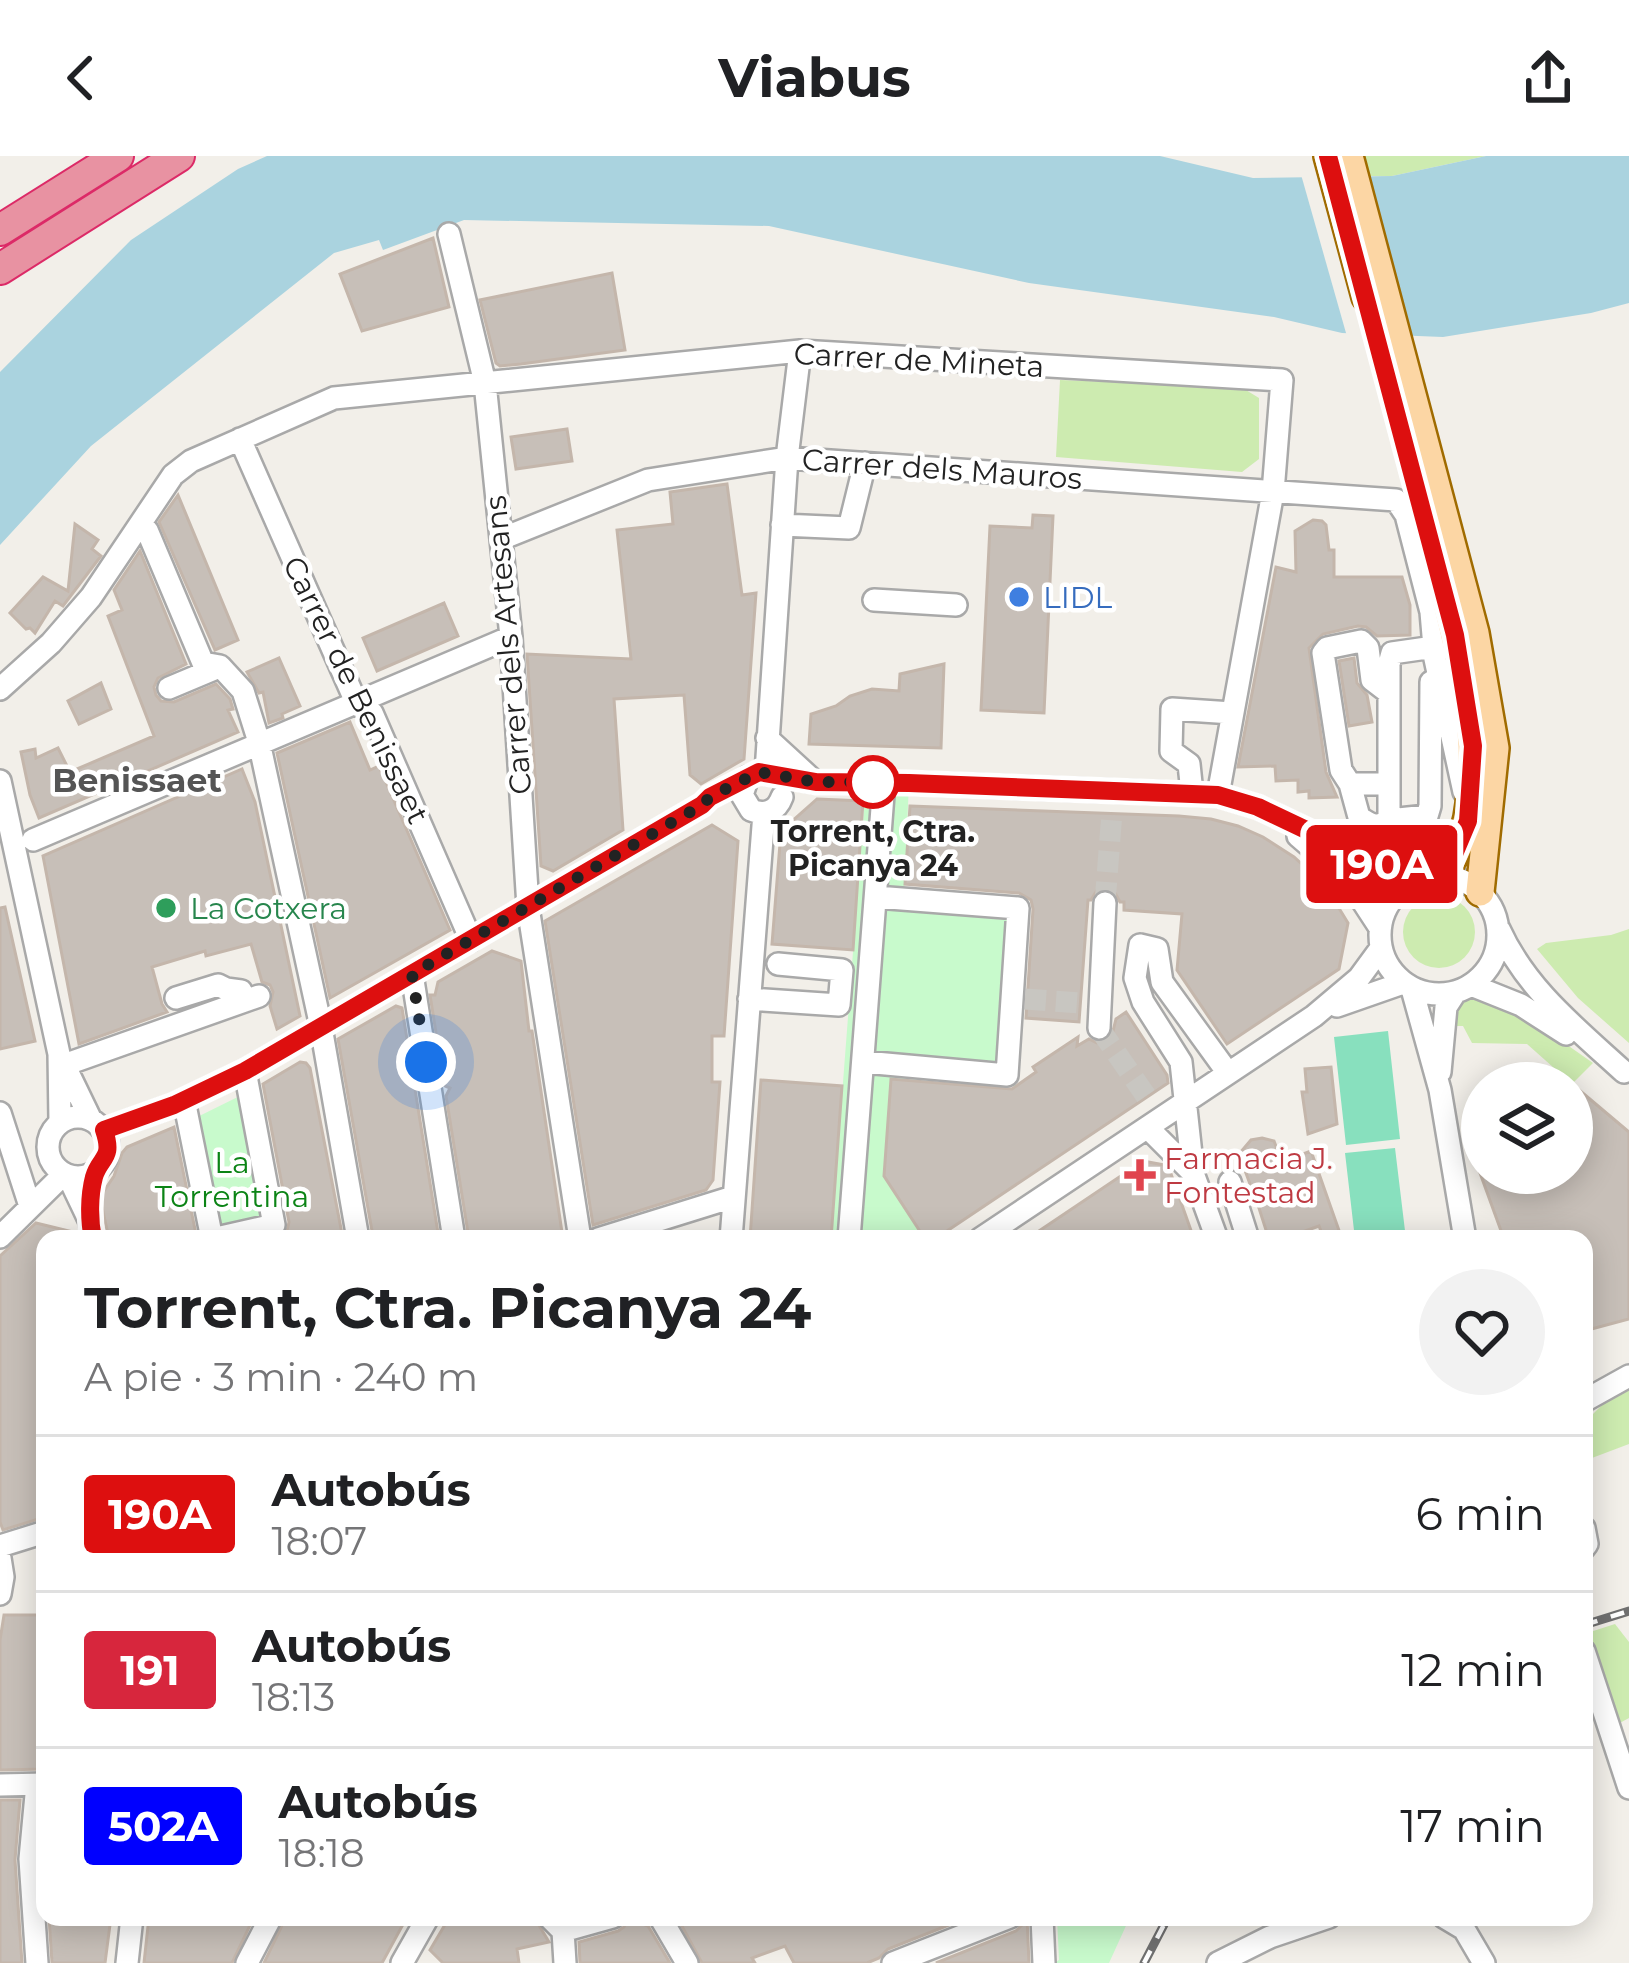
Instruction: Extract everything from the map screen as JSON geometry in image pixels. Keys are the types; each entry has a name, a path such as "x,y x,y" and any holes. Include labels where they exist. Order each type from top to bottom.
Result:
{"highway":[{"path":"0,230 118,156"},
{"path":"0,268 179,156"}],"main road":[{"path":"1328,156 1474,633 1495,748 1480,892"},
{"path":"1349,156 1455,635 1473,746 1468,821 1434,877"}],"street":[{"name":"Carrer dels Artesans","path":"449,234 485,383 511,637 528,908 579,1230"},
{"name":"Carrer de Mineta","path":"485,383 800,351 1282,380 1273,492"},
{"path":"732,1230 749,999 755,810 742,788 762,775 767,738 787,458 800,351"},
{"path":"0,689 51,643 91,597 172,475 191,461 334,398 485,383"},
{"name":"Carrer de Benissaet","path":"240,440 356,702 373,713 471,940"},
{"name":"Carrer dels Mauros","path":"501,539 648,480 787,458 1396,500 1406,515 1415,550 1431,613 1435,653"},
{"path":"782,525 849,528 866,463"},
{"path":"1218,795 1273,492"},
{"path":"147,530 203,663 220,666 243,691 259,742 321,1027 356,1230"},
{"path":"874,599 956,605"},
{"path":"33,840 511,637"},
{"path":"1389,693 1372,680 1368,648 1361,641 1323,653 1341,770 1359,817 1372,826 1427,816 1435,653"},
{"path":"1389,820 1393,653 1435,653"},
{"path":"1435,653 1469,802"},
{"path":"169,688 220,666"},
{"path":"1192,794 1189,764 1171,751 1172,710 1232,712"},
{"path":"767,738 816,782"},
{"path":"702,805 776,808 781,783 762,775"},
{"path":"88,1221 47,1144 60,1122 68,1118 97,1124 184,1100 245,1071 710,797 762,775 816,782 1218,795 1258,807 1361,856 1472,885 1494,912 1524,974 1552,1007 1626,1073"},
{"path":"0,781 62,1059 60,1122"},
{"path":"782,796 816,782"},
{"path":"850,1230 884,782"},
{"path":"1350,784 1389,784"},
{"path":"1258,807 1348,879 1381,938 1389,968 1408,986 1435,995 1463,989 1521,1004 1626,1073"},
{"path":"994,1230 1314,1016 1359,978 1381,938 1390,903 1409,884 1434,877"},
{"path":"864,1062 1006,1075 1018,999 1018,908 876,897"},
{"path":"1099,1028 1090,1003 1105,903"},
{"path":"1440,1090 1446,1007 1484,974 1499,928"},
{"path":"1214,1230 1193,1173 1181,1062 1143,1002 1135,979 1140,945 1157,949 1162,982 1228,1073"},
{"path":"749,999 839,1005 842,970 778,964"},
{"path":"412,974 453,1230"},
{"path":"62,1059 252,999 218,985 176,998"},
{"path":"1314,1016 1370,993 1408,986"},
{"path":"1408,986 1440,1090 1463,1230"},
{"path":"60,1169 79,1177 94,1172 104,1163 108,1149 62,1059"},
{"path":"245,1071 274,1225 252,1230"},
{"path":"184,1100 210,1230"},
{"path":"0,1113 31,1204"},
{"path":"1148,1128 1193,1173"},
{"path":"0,1237 60,1169"},
{"path":"88,1221 94,1172"},
{"path":"1230,1182 1245,1230"},
{"path":"627,1230 734,1197"},
{"path":"31,1204 88,1221"},
{"path":"1593,1396 1629,1376"},
{"path":"0,1546 36,1535"},
{"path":"1593,1680 1629,1788"},
{"path":"0,1785 36,1784"},
{"path":"36,1818 30,1859 37,1963"},
{"path":"127,1963 131,1926"},
{"path":"247,1963 266,1926"},
{"path":"402,1963 420,1926"},
{"path":"556,1926 565,1963"},
{"path":"665,1926 687,1963"},
{"path":"893,1963 987,1926"},
{"path":"1042,1926 1044,1963"},
{"path":"1218,1963 1302,1926"},
{"path":"1459,1926 1484,1963"}],"green space":[{"path":"1360,156 1486,156 1392,176 1365,176"},
{"path":"1060,380 1241,387 1259,398 1259,459 1242,472 1056,457"},
{"path":"866,782 909,783 904,895 1025,904 1015,1086 891,1078 884,1176 919,1230 832,1230"},
{"path":"1439,896 1464,907 1475,932 1464,957 1439,968 1414,957 1403,932 1414,907"},
{"path":"1629,929 1629,1043 1578,998 1537,949 1546,943"},
{"path":"1475,998 1533,1021 1592,1062 1547,1062 1527,1044 1472,1043 1463,1026 1447,1026 1459,1002"},
{"path":"1388,1031 1400,1139 1346,1145 1334,1037"},
{"name":"La Torrentina","path":"256,1088 283,1230 201,1230 181,1125"},
{"path":"1395,1148 1405,1230 1354,1230 1345,1153"},
{"path":"1629,1386 1629,1444 1593,1458 1593,1414"},
{"path":"1615,1624 1629,1642 1629,1718 1616,1725 1593,1652 1593,1631"},
{"path":"1057,1926 1126,1926 1109,1963 1054,1963 1059,1960"}],"water":[{"path":"267,156 1160,156 1253,178 1392,176 1486,156 1629,156 1629,303 1443,337 1342,333 1274,317 1029,283 769,226 464,220 383,250 379,240 334,253 91,446 0,545 0,372 131,240 238,169"}],"pier":[{"path":"1363,170 1407,342 1348,340 1300,171"}],"building":[{"path":"433,238 449,307 362,331 340,274"},
{"path":"612,273 625,350 496,363 480,300"},
{"path":"567,429 572,461 516,469 511,437"},
{"path":"727,484 742,595 756,593 744,759 701,784 690,775 684,695 614,699 623,830 553,871 541,866 527,654 631,659 617,530 673,524 670,492"},
{"path":"178,495 238,640 215,650 159,522"},
{"path":"1033,515 1053,516 1044,713 981,710 990,526 1032,528"},
{"path":"1313,520 1326,525 1329,550 1334,550 1334,577 1402,577 1410,605 1410,635 1377,636 1358,626 1323,634 1309,648 1326,772 1337,797 1309,798 1309,791 1298,792 1298,780 1276,781 1275,766 1238,767 1276,567 1296,572 1295,531"},
{"path":"75,524 98,540 92,549 101,556 63,606 55,601 35,633 10,613 43,577 68,591"},
{"path":"140,551 186,664 158,678 156,695 161,701 174,702 216,684 230,699 233,709 228,710 238,732 39,818 21,752 35,749 36,758 58,748 70,772 154,736 108,616 122,610 114,590"},
{"path":"444,603 458,636 377,671 363,638"},
{"path":"279,658 300,706 269,723 263,692 259,693 247,672"},
{"path":"1354,658 1357,683 1367,695 1372,722 1349,726 1339,661"},
{"path":"944,664 941,748 809,744 811,714 872,689 899,691 900,674"},
{"path":"101,683 111,709 79,724 68,701"},
{"path":"350,722 370,770 379,766 450,930 330,998 277,753"},
{"path":"242,769 255,802 300,1016 277,1029 270,1006 273,992 262,982 251,944 152,967 167,1012 79,1044 43,856"},
{"path":"817,799 863,801 853,950 772,944 781,831"},
{"path":"910,806 1179,816 1238,826 1294,857 1334,900 1348,923 1339,969 1227,1044 1177,970 1182,914 1124,910 1124,902 1105,888 1088,900 1079,1022 1026,1018 1031,900 1019,893 905,884"},
{"path":"712,825 738,841 724,1036 712,1036 712,1082 720,1082 713,1180 706,1190 593,1225 545,921"},
{"path":"5,907 35,1041 0,1049 0,908"},
{"path":"492,951 521,961 562,1230 468,1230 446,1096 450,1088 445,1086 439,1049 443,1041 437,1039 430,995 435,995 438,982"},
{"path":"396,1006 402,1008 438,1230 371,1230 338,1039"},
{"path":"1126,1012 1168,1083 948,1230 919,1230 884,1176 891,1079 1012,1089 1036,1072 1033,1067 1078,1037 1077,1046 1089,1039 1107,1041 1116,1019"},
{"path":"300,1062 310,1068 341,1230 287,1230 263,1084"},
{"path":"1331,1067 1337,1124 1308,1134 1302,1092 1307,1092 1305,1069"},
{"path":"761,1080 842,1086 832,1230 751,1230"},
{"path":"1593,1102 1629,1132 1629,1319 1593,1329 1593,1230 1501,1230 1488,1194 1593,1194"},
{"path":"174,1127 195,1230 107,1230 100,1197 127,1147"},
{"path":"1251,1140 1274,1141 1282,1162 1311,1151 1339,1230 1321,1230 1319,1226 1266,1230 1258,1205 1252,1202 1254,1195 1239,1154"},
{"path":"1143,1161 1170,1171 1191,1230 1040,1230"},
{"path":"36,1223 65,1230 36,1230 36,1520 3,1530 0,1522 0,1256"},
{"path":"4,1615 36,1615 36,1769 0,1770"},
{"path":"0,1800 20,1800 15,1860 22,1963 0,1963"},
{"path":"50,1926 110,1926 105,1963 52,1963"},
{"path":"148,1926 250,1926 232,1963 144,1963"},
{"path":"282,1926 402,1926 382,1963 264,1963"},
{"path":"444,1926 539,1926 549,1942 517,1949 519,1963 443,1963 430,1950"},
{"path":"648,1926 670,1963 580,1963 579,1942 624,1927"},
{"path":"682,1926 946,1926 888,1949 867,1963 794,1963 785,1946 752,1958 755,1963 702,1963"},
{"path":"1027,1926 1029,1963 936,1963"}],"tunnel":[{"path":"1105,903 1112,812"},
{"path":"1025,999 1080,1003"},
{"path":"1099,1028 1146,1096"}],"railway":[{"path":"1593,1622 1629,1611"},
{"path":"1144,1963 1163,1926"}],"bus line":[{"name":"190A","path":"91,1230 94,1172 104,1163 108,1149 104,1130 174,1105 245,1071 759,772 816,782 1218,795 1258,807 1361,856 1424,877 1444,878 1468,821 1473,746 1455,635 1328,156"}],"place":[{"name":"LIDL","path":"1019,597"},
{"name":"Torrent, Ctra. Picanya 24","path":"873,782"},
{"name":"La Cotxera","path":"166,908"},
{"name":"Farmacia J. Fontestad","path":"1140,1175"}],"district":[{"name":"Benissaet","path":"137,780"}],"route":[{"path":"426,1062 412,974 753,774 766,772 816,782 873,782"}]}
